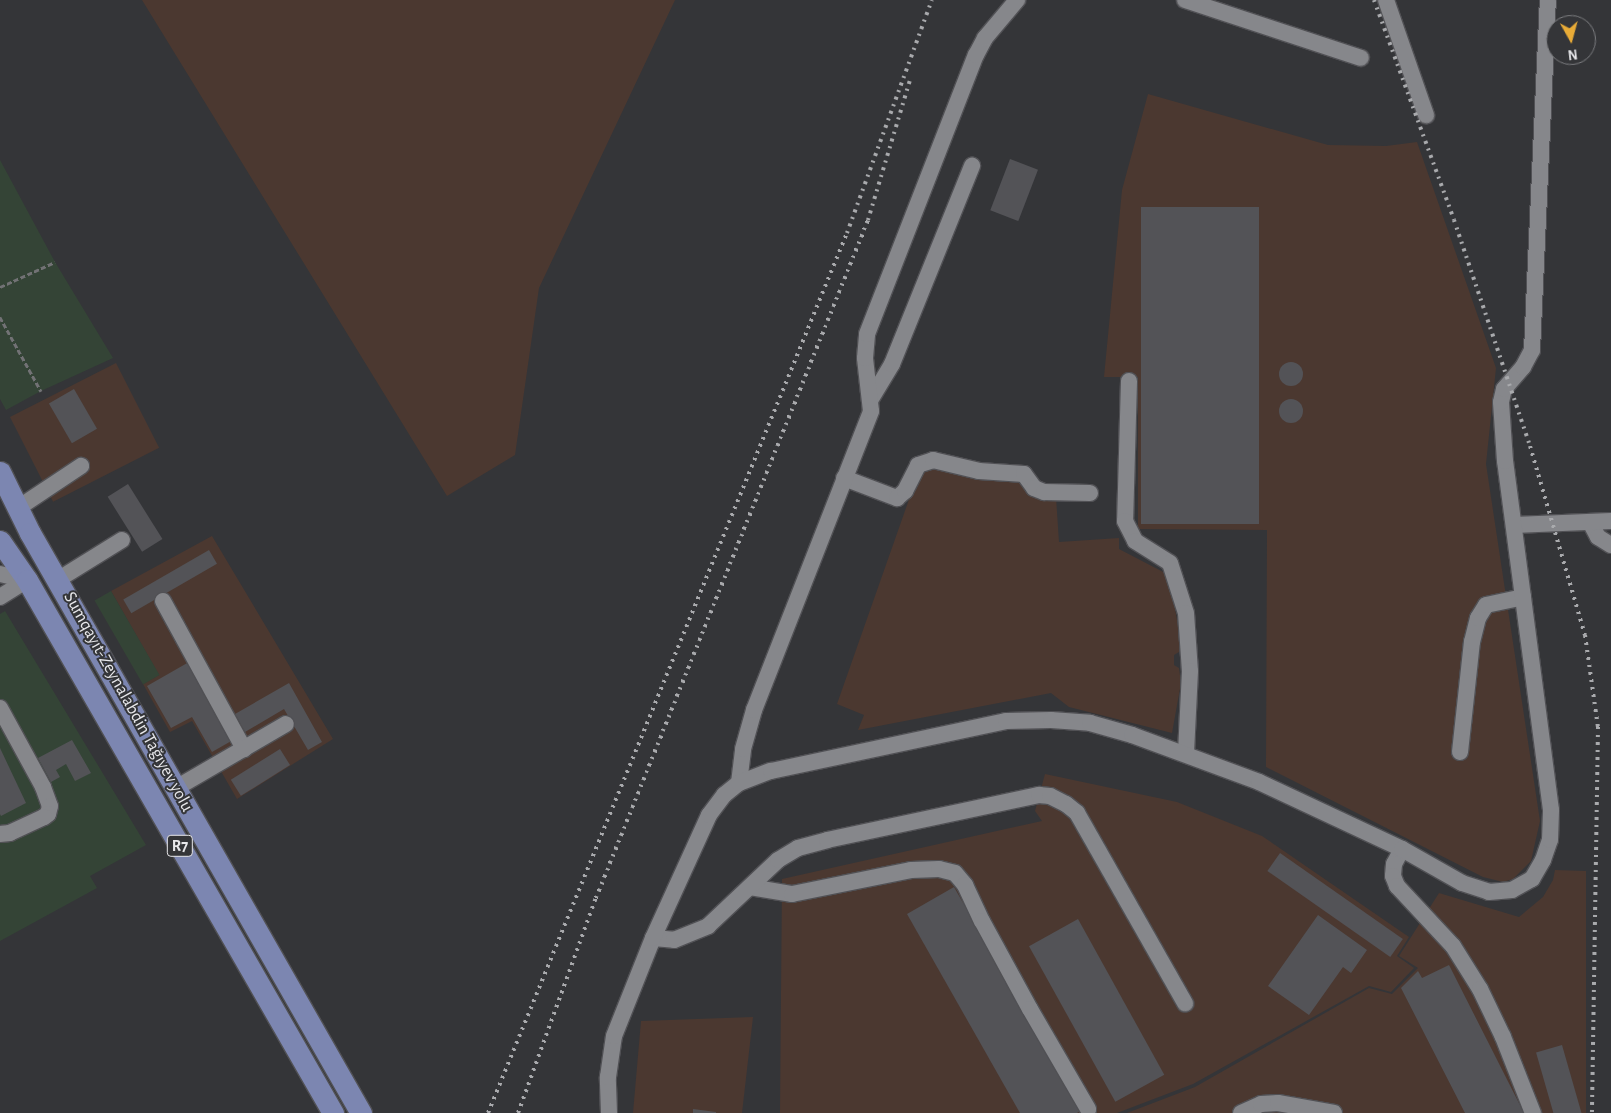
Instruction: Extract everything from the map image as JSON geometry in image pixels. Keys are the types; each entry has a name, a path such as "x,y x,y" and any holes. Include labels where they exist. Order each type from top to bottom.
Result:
{"main road":[{"name":"Sumqayıt-Zeynalabdin Tağıyev yolu","path":"0,472 18,508 361,1113"},
{"name":"Sumqayıt-Zeynalabdin Tağıyev yolu","path":"0,541 27,580 333,1113"}],"street":[{"path":"739,783 743,749 754,710 872,411 865,358 867,334 976,55 985,38 1017,0"},
{"path":"1185,0 1361,58"},
{"path":"1386,0 1426,115"},
{"path":"608,1113 608,1077 614,1036 653,938 709,815 724,795 739,783 780,769 1006,721 1051,720 1090,723 1186,754 1294,797 1402,850 1462,883 1489,892 1512,890 1532,879 1543,860 1550,840 1551,810 1514,525 1501,402 1504,389 1523,367 1532,350 1548,0"},
{"path":"871,400 892,364 972,166"},
{"path":"1129,381 1125,521 1134,541 1170,564 1174,570 1186,613 1190,671 1186,754"},
{"path":"844,478 897,498 905,491 918,465 933,460 979,471 1024,474 1034,488 1044,492 1090,493"},
{"path":"18,508 81,466"},
{"path":"1514,525 1611,521"},
{"path":"1590,522 1598,537 1611,545"},
{"path":"59,579 122,540"},
{"path":"0,574 27,580"},
{"path":"0,597 27,580"},
{"path":"1460,752 1472,642 1478,618 1486,606 1523,597"},
{"path":"163,600 244,748"},
{"path":"0,708 43,787 50,806 48,814 44,818 10,833 0,834"},
{"path":"176,788 286,724"},
{"path":"653,938 674,940 708,926 778,860 798,848 827,840 1039,795 1050,796 1066,804 1077,813 1185,1002"},
{"path":"1402,850 1394,864 1393,876 1397,886 1453,946 1480,989 1503,1036 1533,1113"},
{"path":"750,886 792,894 911,870 939,869 955,873 965,885 1030,1009 1088,1109"},
{"path":"1241,1113 1261,1104 1278,1103 1334,1113"}],"path":[{"path":"0,287 55,262"},
{"path":"0,316 41,391"}],"shaded area":[{"path":"142,0 675,0 539,288 515,455 447,496"},
{"path":"1148,94 1328,145 1386,146 1417,142 1496,368 1486,464 1540,821 1531,861 1513,879 1503,882 1483,877 1266,767 1267,530 1138,529 1138,377 1104,377 1122,190"},
{"path":"116,363 159,448 53,502 10,417"},
{"path":"941,467 972,478 1018,481 1031,495 1056,497 1059,542 1119,538 1119,549 1169,575 1180,637 1179,652 1174,655 1174,665 1179,668 1181,683 1172,733 1069,707 1051,693 858,730 864,715 837,704 919,471"},
{"path":"212,536 333,739 237,799 192,721 170,732 143,684 159,675 111,591"},
{"path":"1045,774 1177,802 1262,836 1409,937 1397,956 1414,968 1391,992 1369,986 1193,1084 1117,1113 780,1113 782,879 1042,821 1035,811"},
{"path":"1555,870 1586,871 1586,1113 1127,1113 1195,1087 1369,988 1392,994 1418,968 1399,956 1439,893 1519,917 1543,897 1553,880"},
{"path":"753,1017 742,1113 633,1113 641,1021"}],"green space":[{"path":"0,160 55,262 113,358 41,391 6,410 0,399"},
{"path":"111,591 160,675 143,685 95,600"},
{"path":"5,611 146,845 90,876 97,888 0,941 0,614"}],"building":[{"path":"1010,159 1038,170 1018,221 990,210"},
{"path":"1141,207 1259,207 1259,524 1141,524"},
{"path":"1291,362 1296,363 1302,369 1302,379 1296,385 1291,386 1286,385 1280,379 1279,374 1280,369 1286,363"},
{"path":"74,389 97,429 72,443 49,404"},
{"path":"1291,399 1296,400 1302,406 1302,416 1296,422 1291,423 1286,422 1280,416 1279,411 1280,406 1286,400"},
{"path":"128,484 162,539 142,552 108,497"},
{"path":"209,550 217,564 131,613 123,600"},
{"path":"189,662 233,740 212,752 192,717 171,728 147,686"},
{"path":"289,683 322,742 308,750 284,709 245,732 235,714"},
{"path":"72,740 91,773 75,781 66,764 56,770 60,777 51,782 38,758"},
{"path":"0,748 26,803 1,816 0,814"},
{"path":"280,749 290,765 241,796 231,780"},
{"path":"1280,853 1403,939 1390,957 1267,871"},
{"path":"954,887 1082,1110 1077,1113 1020,1113 907,914"},
{"path":"1318,915 1367,950 1351,973 1343,967 1309,1015 1268,986"},
{"path":"1078,919 1164,1075 1115,1102 1029,946"},
{"path":"1449,965 1524,1113 1465,1113 1401,988 1418,971 1422,978"},
{"path":"1562,1045 1581,1113 1553,1113 1536,1052"},
{"path":"693,1109 716,1112 716,1113 693,1113"}],"railway":[{"path":"488,1113 847,233 932,0"},
{"path":"1374,0 1454,220 1530,446 1585,635 1598,727 1592,1113"},
{"path":"518,1113 596,898 868,220 910,80"}]}
